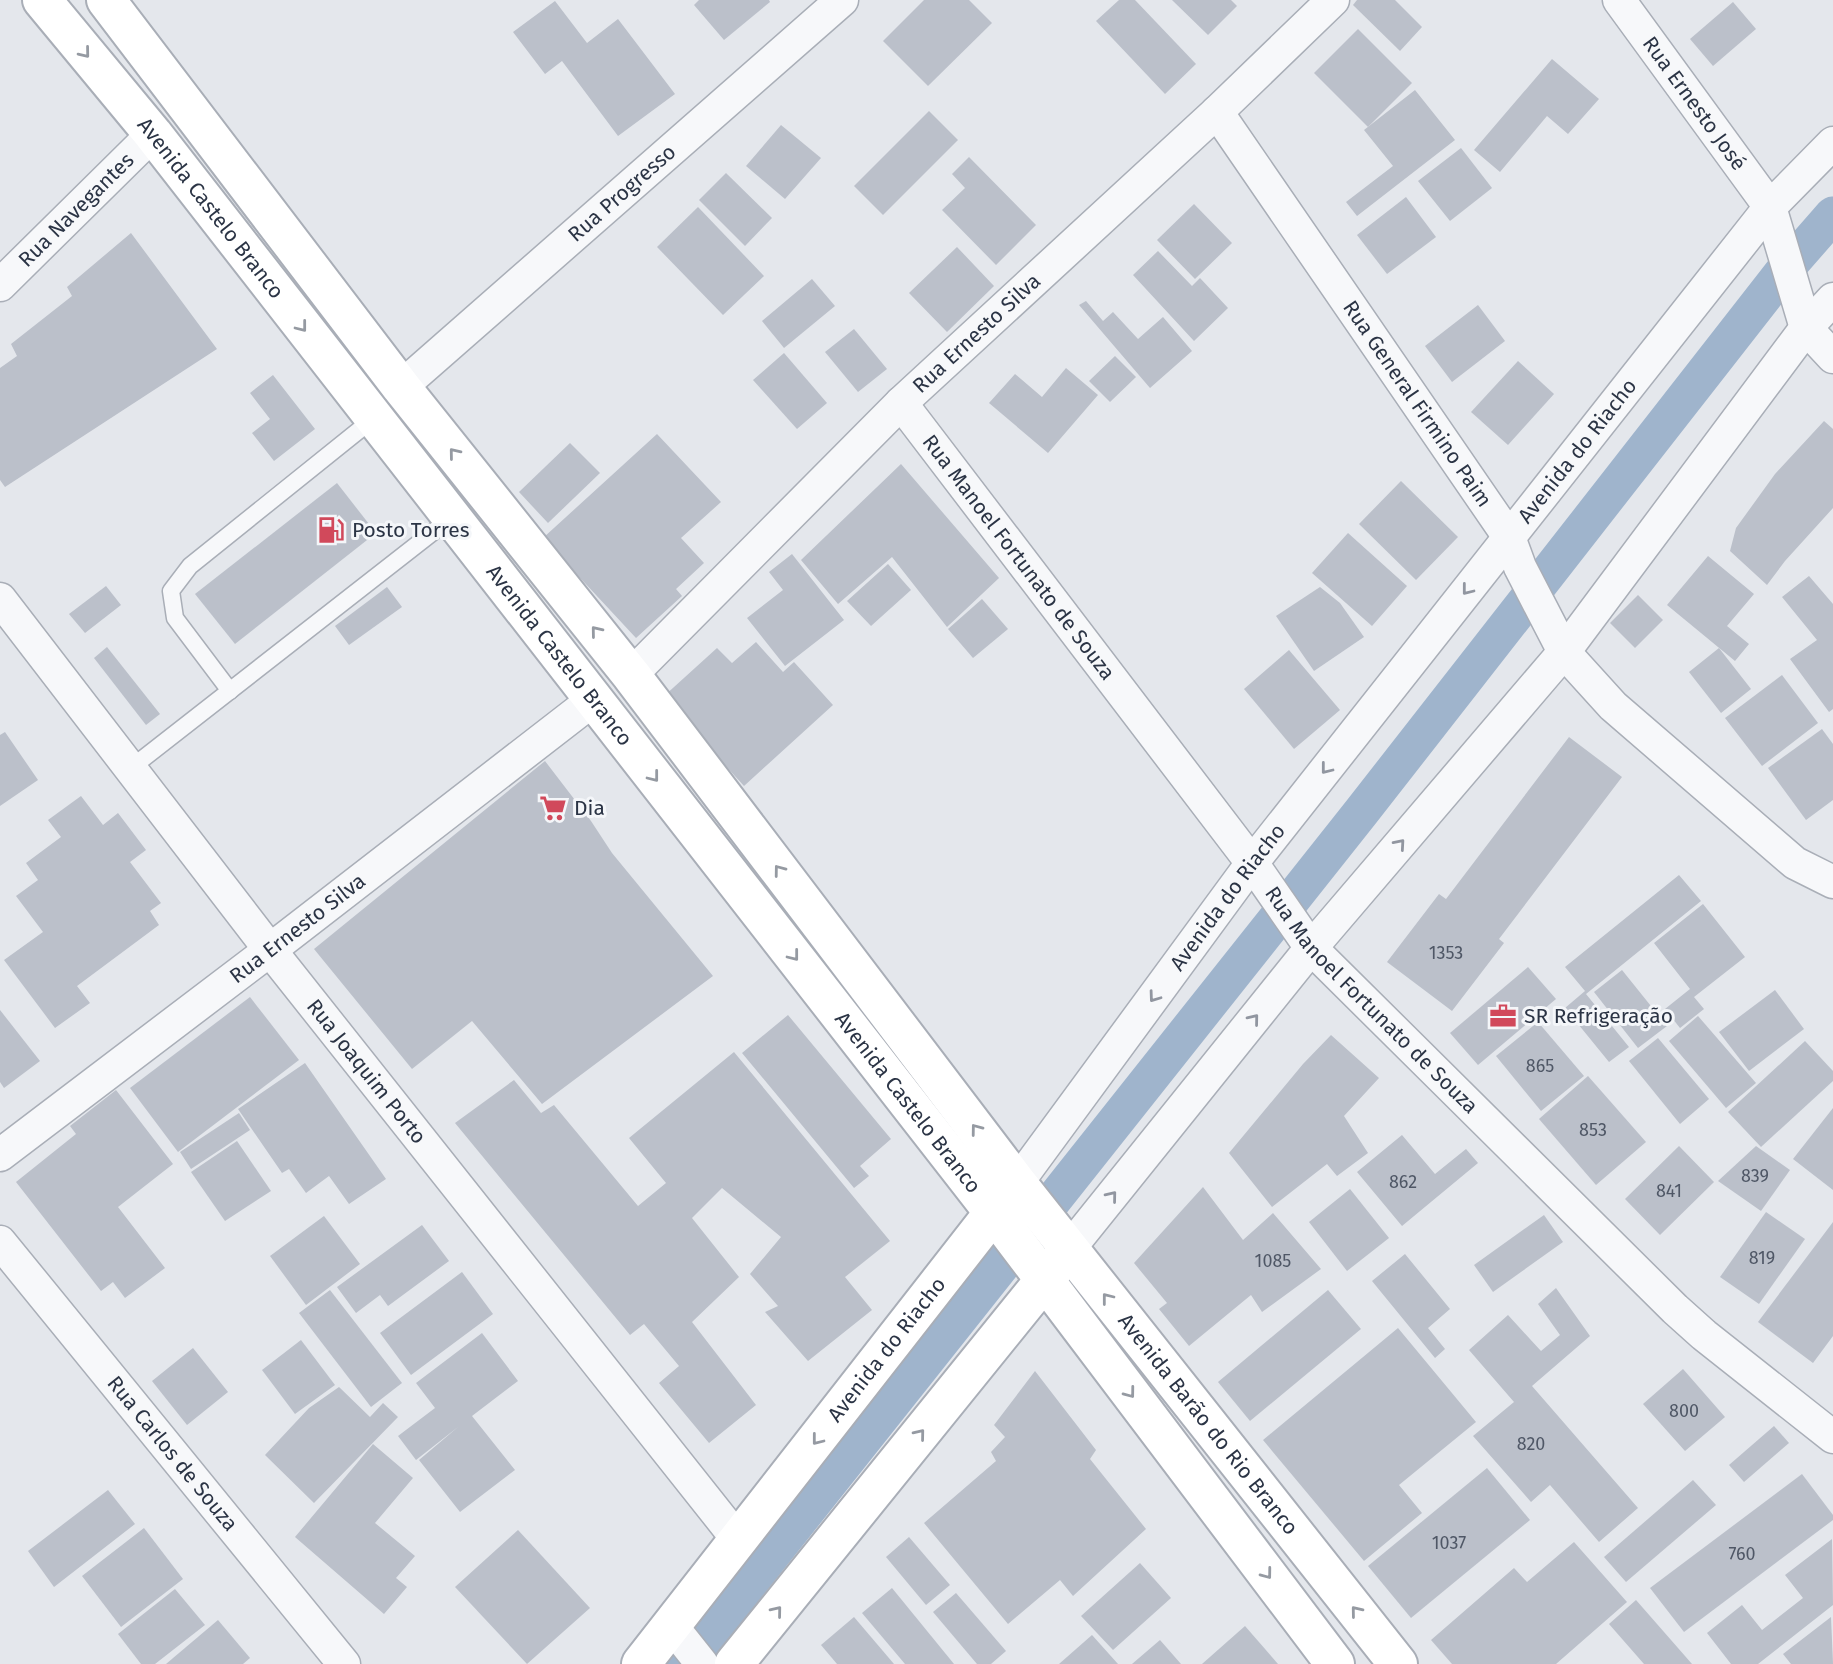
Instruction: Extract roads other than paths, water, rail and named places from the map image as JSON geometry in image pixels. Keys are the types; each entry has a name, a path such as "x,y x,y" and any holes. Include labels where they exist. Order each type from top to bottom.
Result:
{"main road":[{"name":"Avenida Castelo Branco","path":"42,0 153,134 593,700 1012,1206"},
{"name":"Avenida Castelo Branco","path":"114,3 401,387 631,675 1012,1206"},
{"name":"Avenida Barão do Rio Branco","path":"1012,1206 1063,1241 1398,1664"},
{"name":"Avenida Barão do Rio Branco","path":"1012,1206 1037,1269 1335,1664"},
{"name":"Avenida do Riacho","path":"640,1664 676,1631 739,1541 1012,1206"},
{"path":"734,1664 1037,1269 1063,1241"}],"street":[{"name":"Rua Progresso","path":"401,387 842,0"},
{"name":"Rua Ernesto Silva","path":"631,675 901,403 1217,112 1334,0"},
{"name":"Rua Ernesto José","path":"1619,0 1770,207 1806,328"},
{"name":"Rua General Firmino Paim","path":"1217,112 1509,537 1520,567 1564,652 1613,706 1795,863 1833,882"},
{"name":"Rua Navegantes","path":"0,285 153,134"},
{"name":"Avenida do Riacho","path":"1012,1206 1252,863 1770,207 1833,143"},
{"path":"1063,1241 1564,652 1806,328 1833,299"},
{"path":"1806,328 1833,357"},
{"name":"Rua Manoel Fortunato de Souza","path":"901,403 1252,863 1311,948 1675,1309 1703,1335 1833,1437"},
{"name":"Rua Joaquim Porto","path":"0,599 270,950 739,1541"},
{"name":"Rua Ernesto Silva","path":"0,1155 593,700"},
{"name":"Rua Carlos de Souza","path":"0,1242 344,1664"},
{"path":"676,1631 702,1664"}],"lane":[{"path":"230,691 175,618 171,591 190,566 373,419"},
{"path":"131,768 452,519"}],"waterway":[{"path":"685,1664 1362,811 1783,272 1833,215"}],"place":[{"name":"Posto Torres","path":"331,530"},
{"name":"Dia","path":"553,808"},
{"name":"SR Refrigeração","path":"1503,1016"}]}
